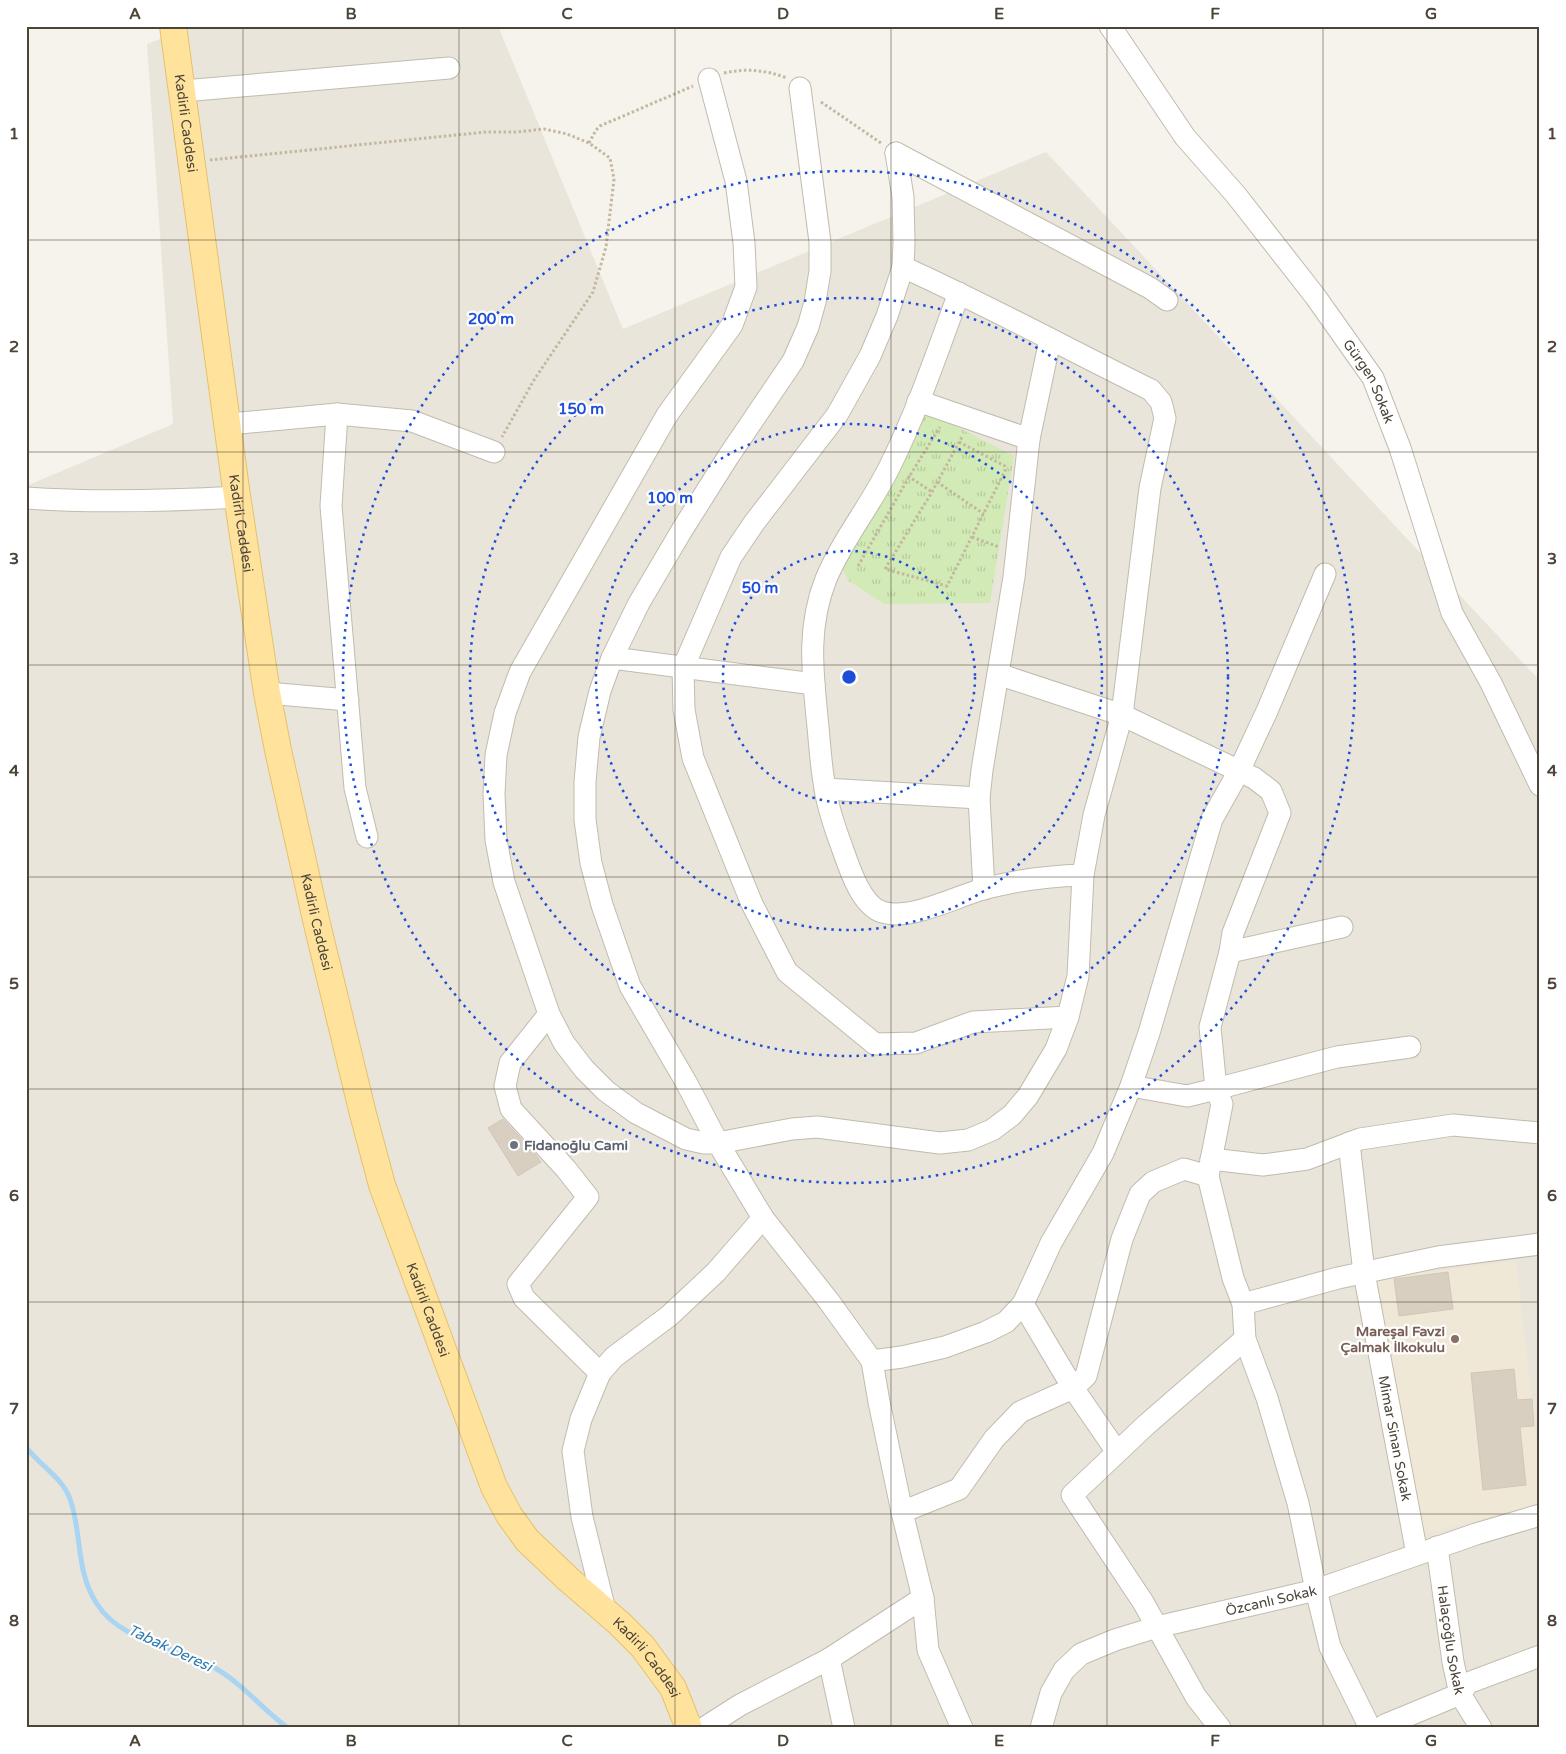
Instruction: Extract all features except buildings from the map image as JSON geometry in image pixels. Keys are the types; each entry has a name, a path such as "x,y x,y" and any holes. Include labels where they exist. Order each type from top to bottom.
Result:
{"main road":[{"name":"Kadirli Caddesi","path":"174,26 237,497 267,693 314,914 382,1184 494,1487 505,1508 527,1540 643,1647 673,1688 688,1728"}],"street":[{"name":"Gürgen Sokak","path":"1110,26 1185,137 1236,196 1315,296 1373,378 1400,448 1452,613 1490,683 1540,785"},
{"path":"183,91 449,68"},
{"path":"709,79 736,181 744,243 746,288 732,325 667,416 520,672 505,713 496,755 494,794 496,840 514,912 549,1014 569,1050 584,1069 606,1091 636,1113 686,1139 704,1144 718,1143 792,1128 817,1127 940,1143 968,1140 992,1130 1012,1115 1028,1096 1056,1049 1068,1017 1078,976 1083,875 1094,815 1122,714 1150,488 1165,418 1162,402 1151,390 959,293 903,268"},
{"path":"800,88 820,242 820,271 815,302 808,327 793,361 682,530 639,603 612,658 598,700 589,737 586,773 586,820 591,862 602,905 630,986 686,1082 718,1143 763,1218 828,1300 872,1361 902,1512 923,1598 928,1650 962,1728"},
{"path":"896,153 904,219 903,268 887,316 870,356 837,415 754,523 731,557 683,668 684,710 693,758 752,904 787,972 875,1044 916,1043 973,1022 1068,1017"},
{"path":"896,153 1150,288 1166,300"},
{"path":"959,293 918,401 891,465 836,558 817,608 812,638 814,684 825,789 835,826 858,888 868,903 879,912 894,915 911,913 984,889 1046,876 1083,875"},
{"path":"984,889 979,798 982,770 1014,577 1029,438 1050,340"},
{"path":"918,401 1029,438"},
{"path":"227,423 337,414 412,421 494,452"},
{"path":"337,414 331,506 355,788 367,837"},
{"path":"26,498 161,501 237,497"},
{"path":"872,1361 902,1357 945,1347 986,1332 1006,1322 1023,1304 1051,1243 1103,1153 1131,1086 1149,1033 1212,819 1267,711 1325,574"},
{"path":"612,658 814,684"},
{"path":"998,674 1122,714 1238,770 1254,778 1272,791 1280,813 1233,933 1230,952 1210,1026 1216,1089 1222,1104 1209,1167 1233,1278 1243,1304 1246,1339 1267,1398 1298,1504 1330,1647 1370,1728"},
{"path":"267,693 348,700"},
{"path":"825,789 979,798"},
{"path":"1230,952 1342,927"},
{"path":"549,1014 510,1063 506,1086 511,1109 566,1170 588,1198 518,1284 524,1298 600,1373"},
{"path":"1131,1086 1187,1096 1337,1057 1410,1047"},
{"path":"902,1512 959,1488 994,1439 1020,1412 1073,1388 1086,1376 1122,1239 1140,1194 1153,1182 1184,1169 1264,1165 1307,1158 1360,1138 1453,1125 1540,1133"},
{"name":"Mimar Sinan Sokak","path":"1349,1143 1364,1273 1417,1554"},
{"path":"604,1610 582,1517 573,1451 581,1419 600,1373 614,1357 669,1316 716,1272 763,1218"},
{"path":"1243,1304 1338,1278 1438,1257 1540,1244"},
{"path":"1023,1304 1073,1388 1117,1452"},
{"path":"1220,1728 1196,1697 1143,1602 1072,1495 1146,1425 1246,1339"},
{"name":"Özcanlı Sokak","path":"1041,1728 1051,1693 1064,1670 1081,1654 1115,1640 1157,1627 1316,1590 1437,1547 1539,1521"},
{"name":"Halaçoğlu Sokak","path":"1437,1547 1453,1662 1460,1694 1480,1728"},
{"path":"704,1728 740,1705 829,1659 923,1598"},
{"path":"1385,1728 1386,1725 1400,1718 1460,1694 1468,1683 1540,1656"},
{"path":"829,1659 844,1728"}],"path":[{"path":"589,143 600,126 722,73 751,69 787,78 896,153"},
{"path":"192,162 486,132 516,132 544,129 567,134 589,143 610,158 614,179 606,247 593,292 534,380 494,452"},
{"path":"858,566 909,477 942,425"},
{"path":"959,442 1005,466 1005,472 947,586 885,569 932,492 963,434"},
{"path":"891,465 932,492"},
{"path":"937,482 984,514"},
{"path":"972,537 1016,554"}],"shaded area":[{"path":"193,26 498,26 623,329 1046,152 1540,681 1540,1728 26,1728 26,486 173,424 147,44"},
{"name":"Mareşal Favzi Çalmak İlkokulu","path":"1516,1261 1540,1473 1540,1503 1424,1535 1374,1279"}],"green space":[{"path":"926,411 1014,456 990,603 884,604 849,581 836,558"}],"waterway":[{"name":"Tabak Deresi","path":"26,1447 58,1479 68,1494 74,1515 82,1567 86,1580 97,1604 108,1617 135,1636 200,1661 225,1674 288,1728"}],"place":[{"name":"Fidanoğlu Cami","path":"514,1145"},
{"name":"Mareşal Favzi Çalmak İlkokulu","path":"1455,1339"}]}
